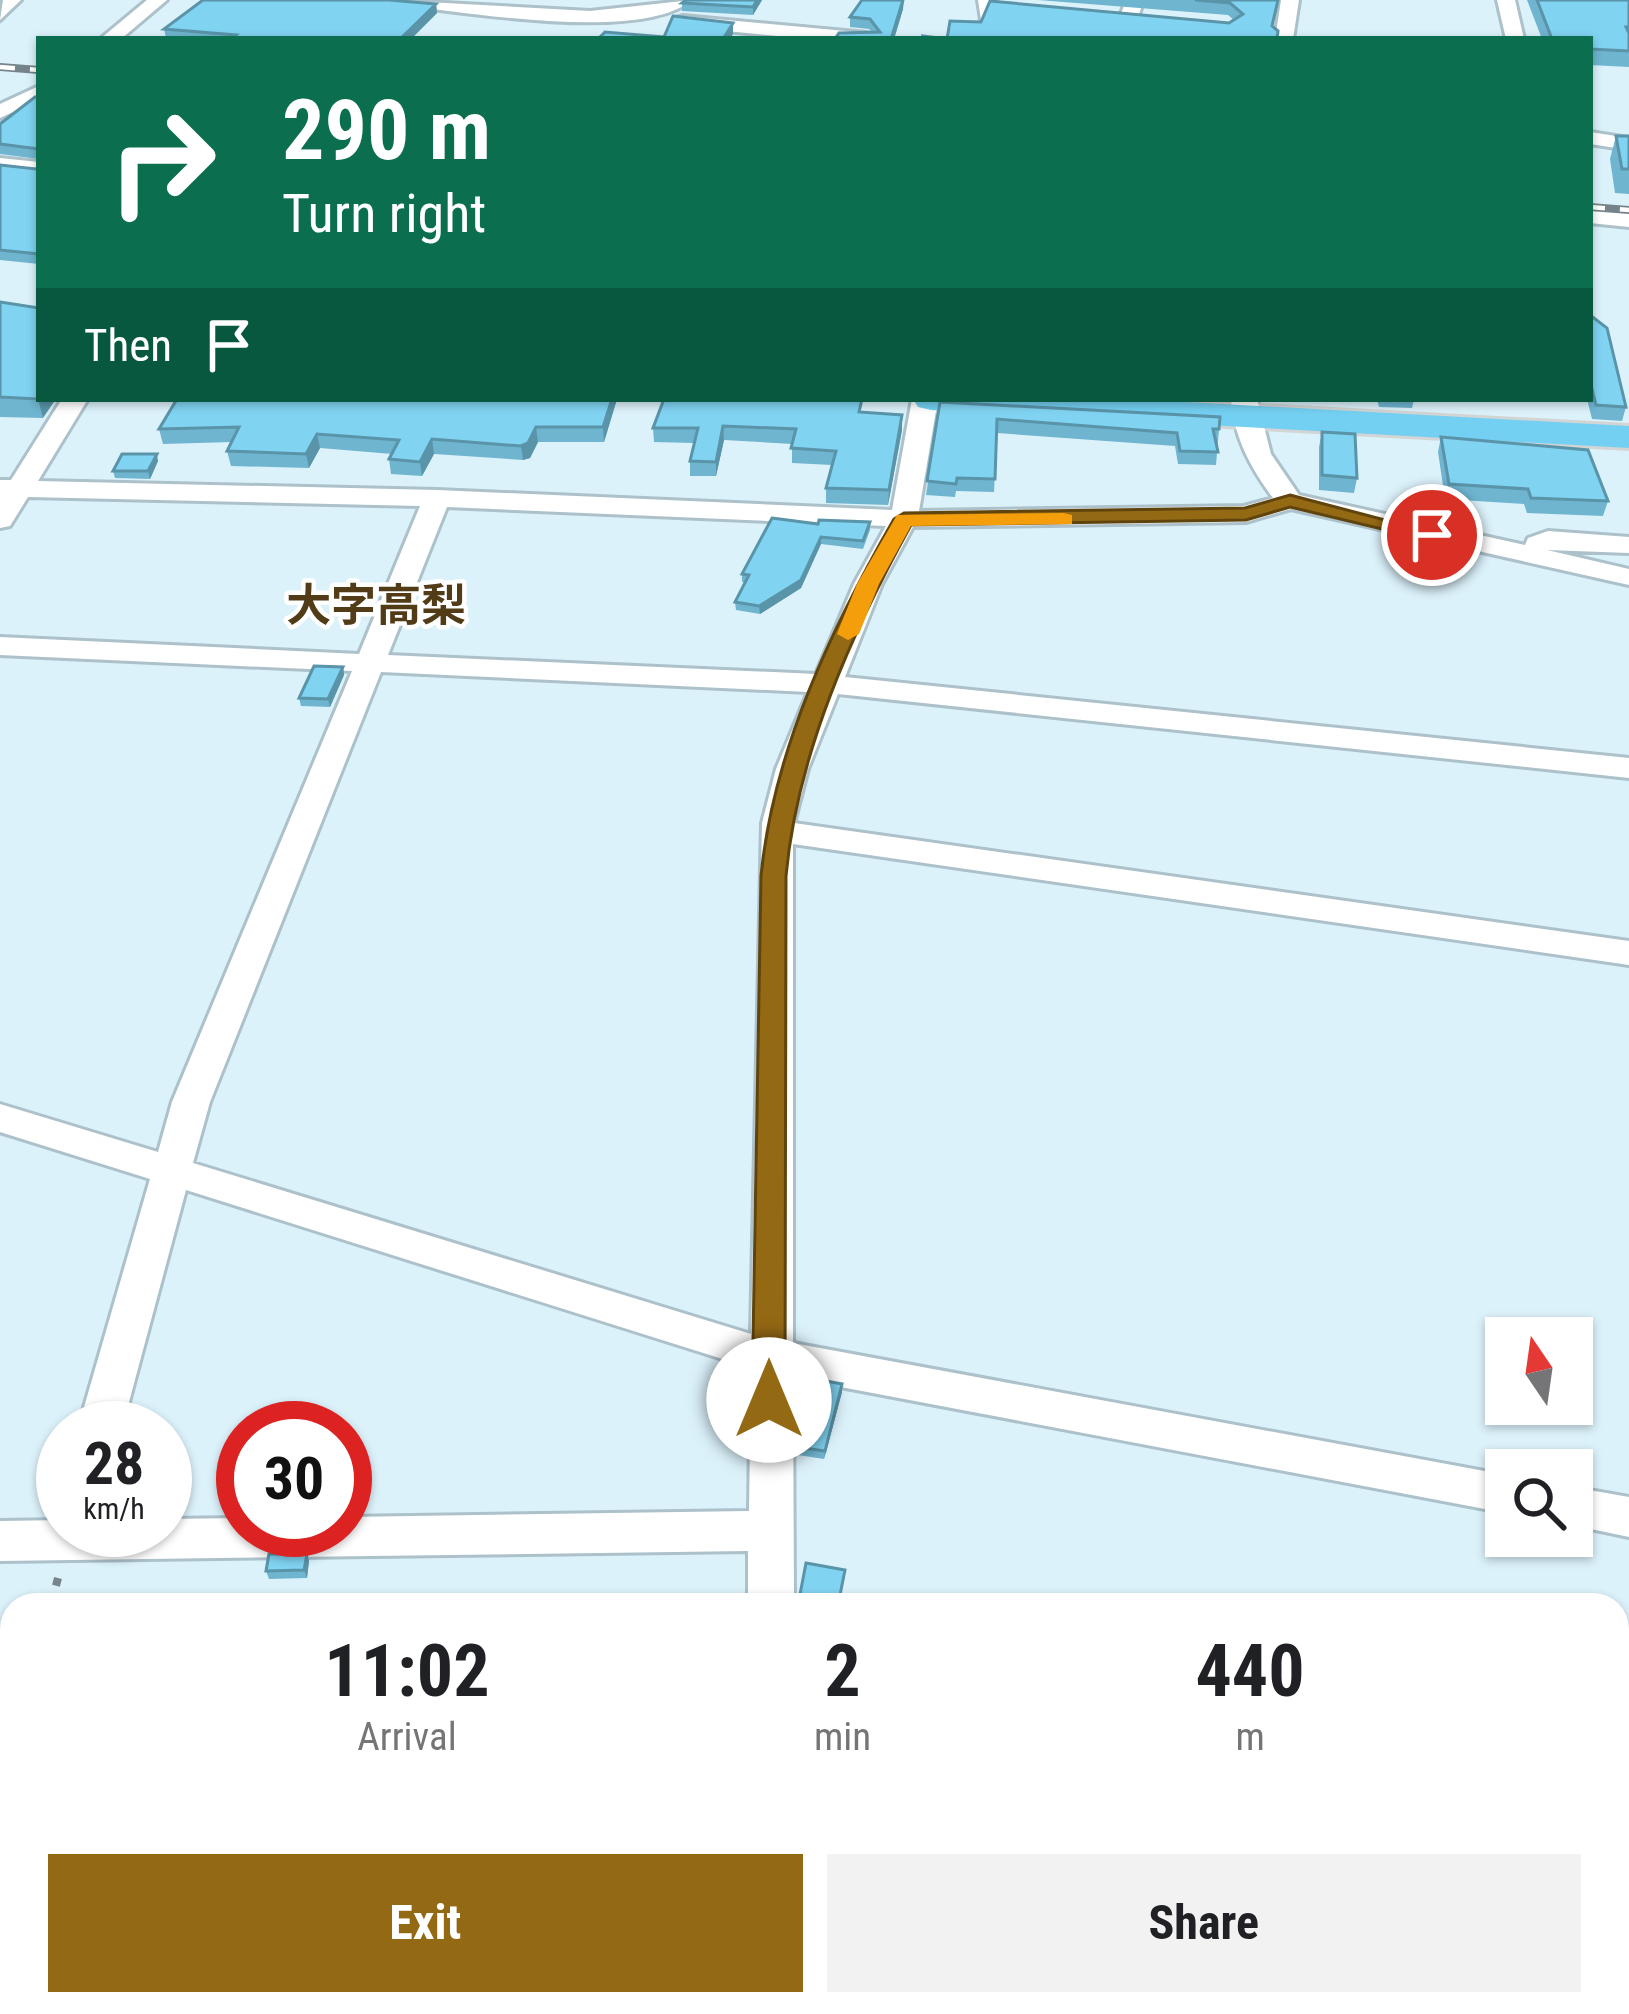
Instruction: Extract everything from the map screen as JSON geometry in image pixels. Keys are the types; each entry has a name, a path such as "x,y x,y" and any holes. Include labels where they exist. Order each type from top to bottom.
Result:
{"highway":[{"path":"1047,402 1244,408 1629,437"}],"street":[{"path":"0,15 12,0"},
{"path":"113,36 158,0"},
{"path":"399,0 644,16 839,36"},
{"path":"644,16 683,0"},
{"path":"1284,36 1290,0"},
{"path":"1505,0 1514,36"},
{"path":"993,2 992,33 1013,29"},
{"path":"1110,13 1139,10"},
{"path":"1123,36 1139,10"},
{"path":"0,112 36,94"},
{"path":"1593,138 1629,144"},
{"path":"0,164 36,168"},
{"path":"1593,216 1629,220"},
{"path":"0,520 10,488 73,402"},
{"path":"771,1593 768,1356 778,831 792,769 868,584 904,519 927,402"},
{"path":"1244,408 1263,470 1290,501"},
{"path":"10,488 437,498 904,519 1246,514 1290,501 1629,577"},
{"path":"108,1401 191,1102 437,498"},
{"path":"1518,554 1548,539 1629,545"},
{"path":"0,646 827,684 1629,768"},
{"path":"778,831 1629,953"},
{"path":"0,1118 768,1356 1485,1490"},
{"path":"1593,1510 1629,1517"},
{"path":"192,1533 770,1531"},
{"path":"0,1540 36,1537"}],"building":[{"path":"203,0 436,4 403,36 235,36 164,29"},
{"path":"757,0 753,7 682,3"},
{"path":"862,0 903,0 892,36 837,36 880,32 870,19 850,17"},
{"path":"1195,0 1278,0 1272,26 1277,36 948,36 950,21 981,22 990,1 1229,23 1243,14 1230,3"},
{"path":"1537,0 1629,0 1629,51 1593,49 1593,36 1551,36"},
{"path":"673,16 733,23 725,36 664,36"},
{"path":"605,32 652,36 601,36"},
{"path":"36,97 36,149 0,144 0,124"},
{"path":"1616,136 1629,136 1629,169 1622,169"},
{"path":"0,165 36,169 36,254 0,250"},
{"path":"0,302 36,308 36,399 0,397"},
{"path":"1593,317 1607,328 1626,407 1596,405"},
{"path":"175,402 611,402 603,427 536,427 528,443 521,446 432,439 420,462 389,459 399,440 317,434 306,454 227,451 239,427 159,429"},
{"path":"663,402 861,402 859,412 902,415 889,490 826,488 836,451 791,448 796,429 723,426 716,462 690,461 698,428 653,428"},
{"path":"940,402 1220,417 1219,429 1213,429 1218,452 1180,451 1177,433 997,419 995,479 957,478 956,484 927,481"},
{"path":"1322,432 1355,434 1357,478 1322,475"},
{"path":"1441,437 1588,450 1608,501 1531,498 1528,489 1449,484"},
{"path":"122,454 157,454 148,471 113,471"},
{"path":"772,518 818,524 819,520 870,522 863,541 821,537 801,580 759,606 735,602 749,575 742,574"},
{"path":"314,666 343,667 328,699 299,698"},
{"path":"810,1378 842,1384 825,1451 798,1447"},
{"path":"268,1557 306,1557 304,1570 266,1571"},
{"path":"806,1563 845,1570 840,1593 800,1593"}],"railway":[{"path":"0,67 36,70"},
{"path":"1593,207 1629,210"}],"slow traffic":[{"path":"848,634 868,584 904,519 1064,519"}],"district":[{"name":"大字高梨","path":"376,605"}],"route":[{"path":"769,1400 778,823 792,769 868,584 904,519 1246,514 1290,501 1432,535"}]}
